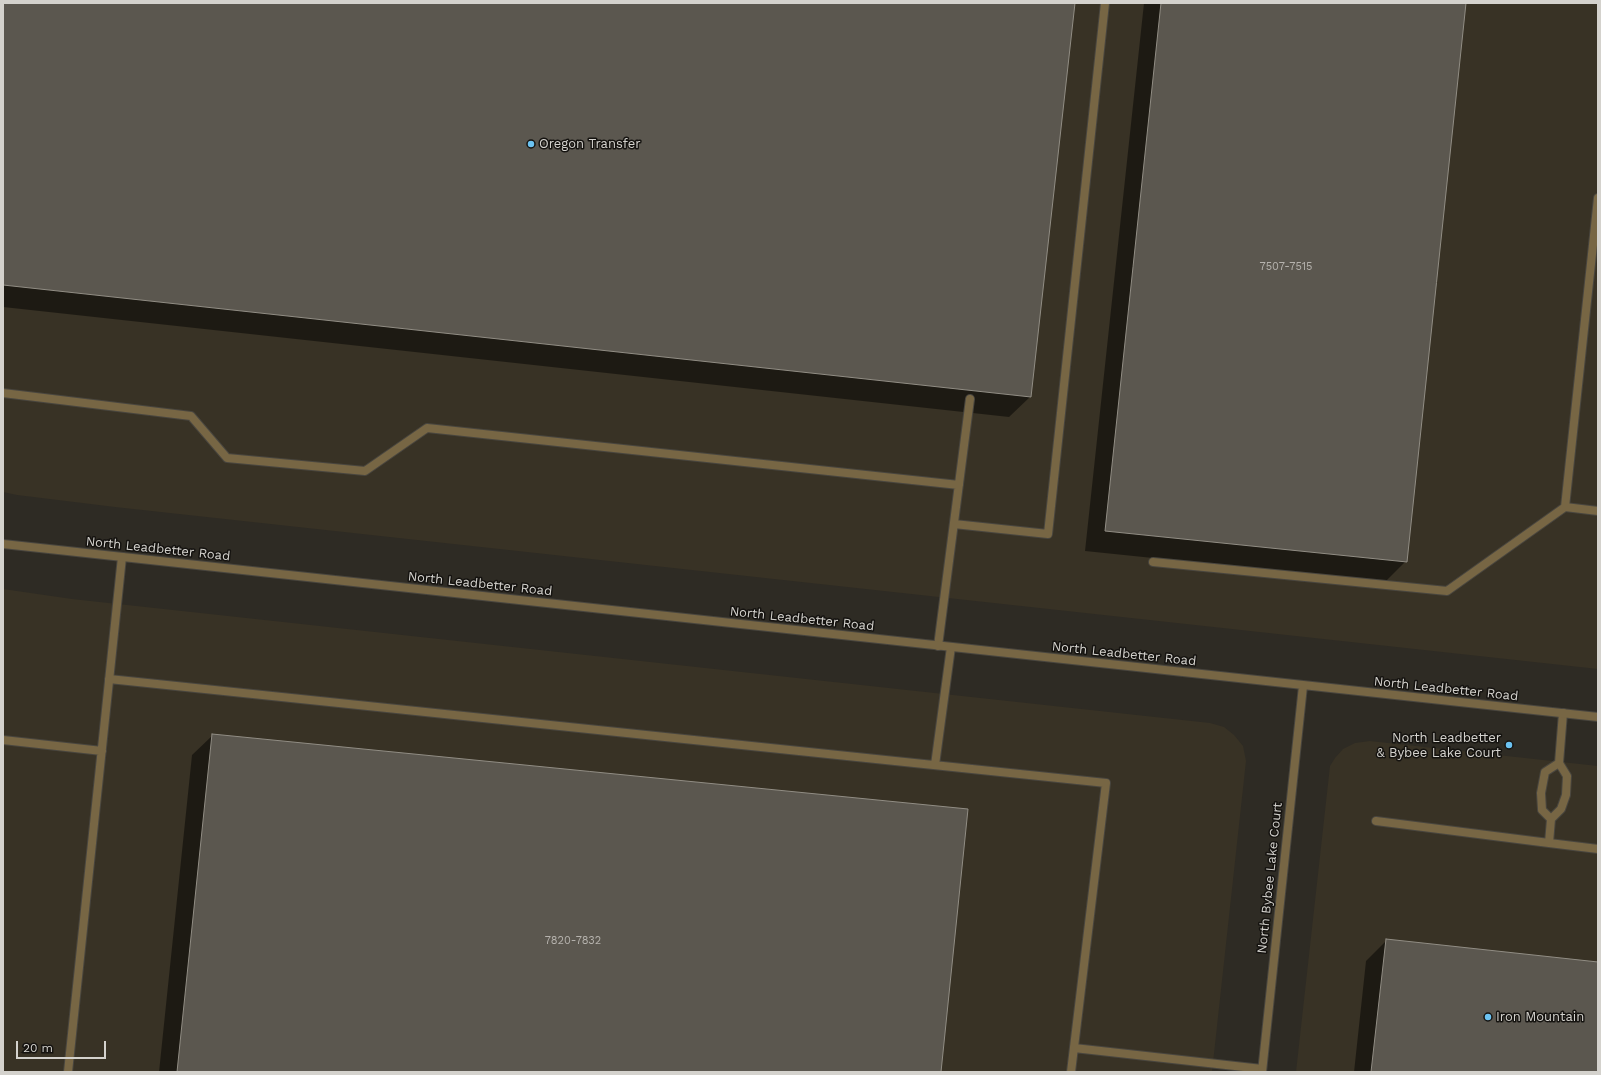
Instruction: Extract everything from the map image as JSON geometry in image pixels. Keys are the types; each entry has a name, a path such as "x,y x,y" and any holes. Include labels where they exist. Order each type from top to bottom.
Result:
{"street":[{"path":"954,524 1048,534 1105,3"},
{"path":"1565,507 1598,198"},
{"path":"3,393 191,416 227,458 235,459 365,471 427,428 959,486"},
{"path":"938,646 970,399"},
{"path":"1153,562 1447,591 1565,507 1598,511"},
{"name":"North Leadbetter Road","path":"3,544 1598,717"},
{"path":"68,1072 122,557"},
{"path":"935,765 951,647"},
{"path":"109,679 1106,783 1071,1072"},
{"name":"North Bybee Lake Court","path":"1262,1070 1303,686"},
{"path":"1549,844 1551,819 1561,809 1566,795 1567,776 1559,763 1563,713"},
{"path":"3,740 102,751"},
{"path":"1551,819 1542,810 1541,793 1545,772 1559,763"},
{"path":"1376,821 1598,849"},
{"path":"1074,1048 1262,1070"}],"shaded area":[{"path":"3,3 1598,3 1598,669 115,507 3,492"},
{"path":"3,589 72,599 1210,723 1224,727 1234,735 1243,746 1246,761 1212,1072 3,1072"},
{"path":"1370,741 1598,766 1598,1072 1296,1072 1330,766 1343,749 1355,743"}],"building":[{"name":"Oregon Transfer","path":"3,3 1075,3 1031,397 3,285"},
{"path":"1161,3 1466,3 1407,562 1105,531"},
{"path":"212,734 968,809 941,1072 177,1072"},
{"name":"Iron Mountain","path":"1386,939 1598,962 1598,1072 1371,1072"}],"place":[{"name":"Oregon Transfer","path":"531,144"},
{"name":"North Leadbetter & Bybee Lake Court","path":"1509,745"},
{"name":"Iron Mountain","path":"1488,1017"}]}
